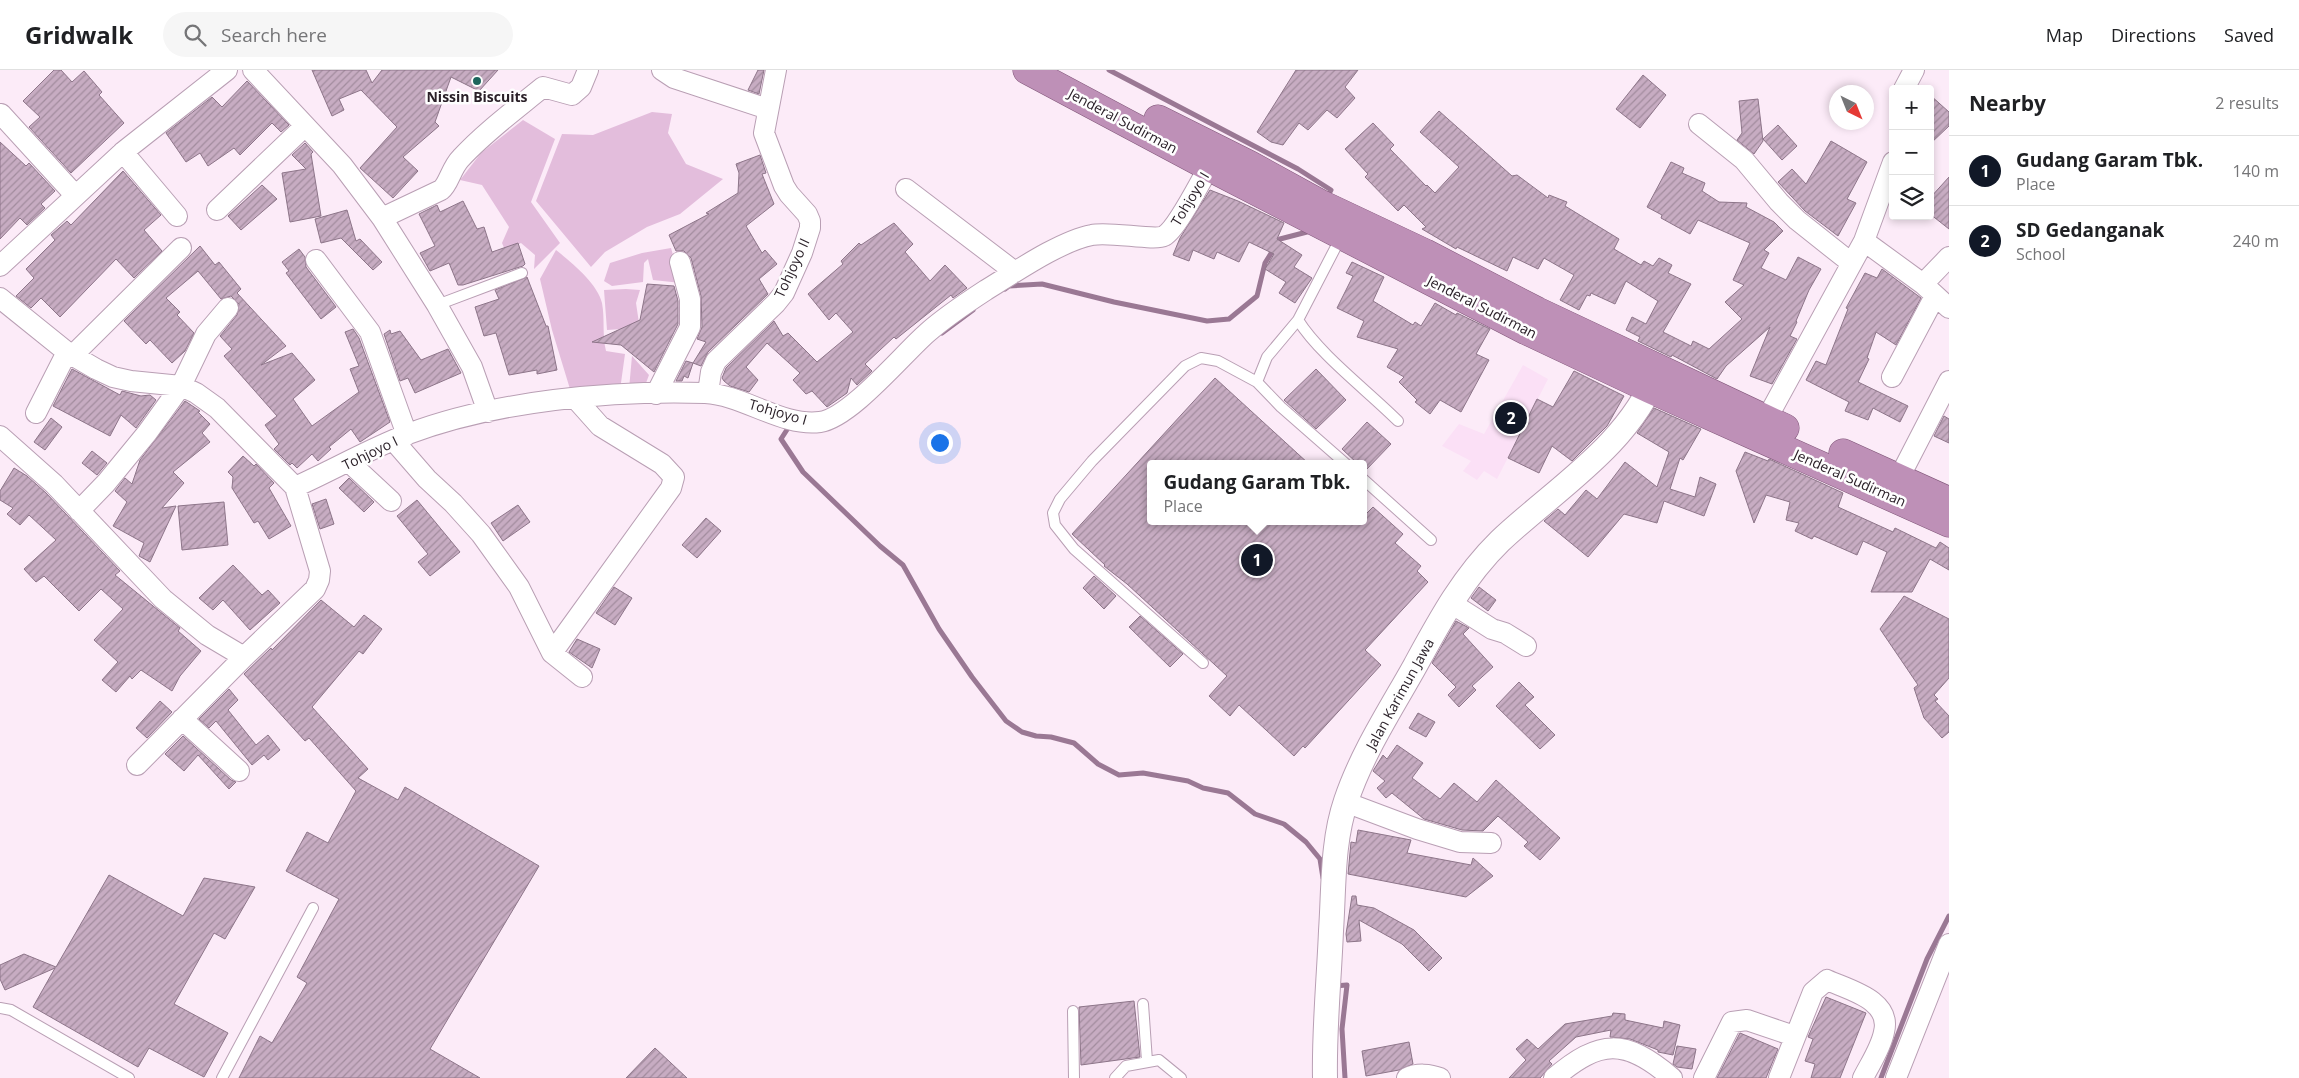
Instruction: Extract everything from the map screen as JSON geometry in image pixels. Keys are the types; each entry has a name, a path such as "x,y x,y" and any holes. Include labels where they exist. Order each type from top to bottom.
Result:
{"highway":[{"name":"Jenderal Sudirman","path":"1027,70 1209,167 1245,174"},
{"name":"Jenderal Sudirman","path":"1066,70 1158,119 1245,174 1346,227 1536,311 1654,379 1949,523"},
{"name":"Jenderal Sudirman","path":"1654,379 1766,420 1949,501"}],"street":[{"path":"0,266 123,152 227,70"},
{"path":"253,70 342,165 382,218 437,305 472,367 488,412"},
{"path":"382,218 445,188 452,168 470,148 543,87 572,95 581,87 588,70"},
{"path":"662,70 674,78 768,109"},
{"name":"Tohjoyo II","path":"708,393 711,372 716,361 784,293 810,228 807,214 789,194 764,133 776,70"},
{"path":"1906,85 1914,70"},
{"path":"1,114 75,195"},
{"path":"1698,124 1744,160 1779,202 1797,220 1850,262"},
{"path":"217,210 305,126"},
{"path":"123,152 177,216"},
{"name":"Tohjoyo I","path":"295,487 400,438 488,412 575,398 708,393 734,399 769,412 805,422 828,420 847,408 927,333 1015,272 1059,248 1090,235 1104,233 1155,239 1163,236 1177,221 1209,167"},
{"path":"1766,420 1850,262 1864,241 1889,173"},
{"path":"906,189 1015,272"},
{"path":"1864,241 1936,296"},
{"path":"36,413 70,353 181,248"},
{"path":"1892,377 1936,296 1949,257"},
{"path":"316,260 370,332 400,438 427,479 453,503 481,534 519,588 552,652 582,678"},
{"path":"656,394 690,327 690,299 680,262"},
{"path":"0,298 70,353 113,377 131,381 181,386 196,392 217,408 295,487 320,572 319,583 315,589 136,765"},
{"path":"80,511 141,440 181,386 206,334 228,308"},
{"name":"Jalan Karimun Jawa","path":"1325,1078 1326,1017 1334,859 1345,802 1360,766 1462,585 1500,542 1604,450 1654,379"},
{"path":"1899,478 1949,381"},
{"path":"552,652 671,488 674,477 662,464 600,426 575,398"},
{"path":"0,436 54,484 163,600 207,635 244,658"},
{"path":"349,462 391,501"},
{"path":"1452,603 1492,629 1505,632 1526,646"},
{"path":"182,719 239,771"},
{"path":"1345,802 1417,829 1460,842 1491,843"},
{"path":"1863,1078 1899,1039 1949,944"},
{"path":"1779,1078 1813,992 1827,980 1875,1003 1899,1039 1896,1078"},
{"path":"1704,1078 1732,1022 1747,1020 1794,1036"},
{"path":"1554,1078 1588,1052 1615,1048 1642,1056 1672,1078"},
{"path":"1407,1078 1413,1075 1433,1075 1440,1078"}],"lane":[{"path":"1257,382 1267,357 1298,320 1346,227"},
{"path":"437,305 522,273"},
{"path":"1298,320 1326,353 1398,421"},
{"path":"1203,664 1074,549 1055,525 1053,513 1060,499 1092,461 1185,366 1201,358 1218,361 1257,382 1281,407 1341,460"},
{"path":"1367,483 1431,540"},
{"path":"222,1078 313,908"},
{"path":"1143,1004 1147,1061"},
{"path":"0,1008 11,1010 129,1078"},
{"path":"1073,1011 1074,1078"},
{"path":"1115,1078 1126,1066 1159,1060 1181,1078"}],"shaded area":[{"path":"652,112 672,114 668,133 686,164 723,179 680,214 647,227 605,252 591,267 536,201 562,134 593,135"},
{"path":"523,120 555,139 531,202 560,243 534,269 535,255 521,243 505,250 502,243 509,227 482,185 460,180 481,153"},
{"path":"671,248 681,283 653,280 648,259 644,263 643,282 612,286 604,281 610,263 642,253"},
{"path":"556,250 590,281 599,296 603,309 606,351 625,354 620,390 570,389 552,330 540,279"},
{"path":"604,290 640,290 636,303 639,323 636,328 607,330"},
{"path":"632,356 649,375 643,391 629,389"},
{"path":"1523,365 1548,379 1497,479 1484,471 1477,480 1463,471 1471,461 1442,446 1459,424 1484,434"}],"building":[{"path":"54,70 61,70 72,82 84,71 102,92 99,95 124,123 71,173 29,127 40,117 23,101"},
{"path":"312,70 366,70 372,83 382,70 498,70 479,91 451,77 435,122 439,126 403,157 418,171 393,198 360,168 397,127 361,90 339,99 344,110 332,116"},
{"path":"758,70 764,70 759,94 748,90"},
{"path":"1296,70 1358,70 1345,87 1355,98 1337,118 1327,110 1308,130 1299,123 1283,145 1271,142 1257,132"},
{"path":"1643,75 1666,95 1640,128 1616,109"},
{"path":"247,81 289,125 281,132 272,123 240,155 234,148 208,166 200,153 186,162 166,133 212,97 222,107"},
{"path":"1758,99 1763,141 1754,154 1737,140 1742,133 1739,101"},
{"path":"1934,99 1949,112 1949,126 1934,140"},
{"path":"1439,111 1512,176 1517,175 1548,198 1549,195 1567,202 1565,206 1619,239 1614,249 1641,265 1644,261 1653,266 1659,258 1672,265 1668,273 1691,284 1663,332 1691,346 1693,341 1709,349 1742,319 1725,302 1744,285 1733,280 1750,243 1698,220 1690,234 1661,218 1662,215 1647,207 1671,162 1684,168 1682,173 1705,183 1702,191 1719,202 1747,203 1746,207 1774,222 1783,231 1764,250 1769,253 1761,268 1786,280 1798,257 1821,269 1809,290 1790,336 1797,339 1772,384 1750,376 1770,327 1726,366 1717,379 1672,355 1671,357 1638,341 1640,337 1626,330 1632,317 1646,324 1658,301 1626,281 1615,304 1591,293 1590,296 1587,295 1579,310 1560,300 1574,275 1544,258 1538,269 1513,257 1507,271 1457,247 1456,249 1422,229 1426,227 1404,205 1398,211 1365,177 1368,174 1345,149 1373,123 1394,145 1390,149 1435,193 1459,167 1420,132"},
{"path":"1778,125 1797,146 1782,160 1763,139"},
{"path":"1831,141 1867,162 1847,199 1856,203 1838,236 1805,211 1778,182 1792,169 1806,184"},
{"path":"0,142 26,166 29,163 55,191 41,204 45,208 27,225 20,218 0,239"},
{"path":"305,143 313,152 311,154 321,216 290,222 282,173 306,169 292,155"},
{"path":"760,155 766,173 762,174 774,204 746,226 762,253 765,250 777,264 759,279 768,294 708,352 701,366 693,363 706,342 697,339 702,327 701,296 691,258 684,251 676,251 669,235 709,214 706,213 738,193 739,173 736,164"},
{"path":"123,171 161,215 144,230 162,251 134,278 116,259 60,317 41,298 31,308 16,296 34,278 26,269 55,240 51,235 67,221 71,225"},
{"path":"1949,177 1949,229 1934,217 1934,194"},
{"path":"262,185 277,199 241,230 228,216"},
{"path":"1210,190 1284,223 1277,239 1302,255 1294,267 1312,278 1295,303 1279,293 1286,282 1265,269 1274,254 1249,242 1239,262 1217,252 1214,259 1193,250 1189,261 1173,255 1180,238"},
{"path":"463,201 477,229 484,227 492,252 518,243 525,264 523,266 463,285 458,285 449,263 430,271 420,253 435,246 419,214 437,205 440,212"},
{"path":"347,210 356,241 360,239 382,262 373,270 341,238 321,243 315,219"},
{"path":"894,223 913,244 905,252 930,281 945,265 967,288 953,298 951,295 896,339 894,337 865,364 872,371 857,385 851,378 847,393 827,407 812,391 806,394 793,380 800,373 767,343 746,367 758,380 749,392 730,386 724,381 722,378 726,368 774,321 783,336 788,333 817,362 853,332 836,313 829,320 808,294 843,264 841,261 859,243 861,245"},
{"path":"200,246 215,265 219,262 241,289 237,293 286,346 261,365 292,353 315,380 293,399 312,426 359,392 350,369 359,366 345,332 353,329 359,338 390,422 360,442 351,429 329,447 331,449 318,461 312,454 297,468 292,463 290,465 274,449 279,444 265,425 277,416 224,356 232,349 220,336 237,315 239,304 231,296 221,299 198,271 166,298 180,312 177,315 194,333 185,351 172,363 150,340 146,344 124,321"},
{"path":"299,249 305,257 306,267 336,307 321,319 286,273 289,271 282,262"},
{"path":"1352,262 1384,277 1373,301 1413,325 1415,322 1421,326 1435,303 1456,315 1457,313 1490,329 1476,354 1489,360 1461,412 1440,400 1430,414 1415,402 1417,400 1399,382 1404,377 1387,367 1398,349 1357,337 1364,321 1337,308 1353,276 1346,273"},
{"path":"1882,269 1921,298 1896,345 1876,332 1867,358 1869,359 1858,382 1908,406 1900,422 1873,408 1868,420 1845,411 1849,402 1806,380 1816,361 1826,365 1848,309 1846,308 1865,273 1877,278"},
{"path":"527,277 546,326 548,326 557,370 537,374 537,370 509,375 496,333 484,336 475,307 499,299 495,290"},
{"path":"647,284 674,286 678,301 678,324 654,372 621,345 592,342 640,320"},
{"path":"390,330 391,334 400,331 421,360 448,349 461,373 415,393 408,378 400,381 384,334"},
{"path":"686,361 693,363 688,378 684,376 682,381 676,381"},
{"path":"72,369 120,395 122,391 141,396 150,395 156,400 136,428 121,415 110,436 53,406"},
{"path":"1316,369 1346,400 1316,429 1284,400"},
{"path":"1574,371 1624,396 1607,426 1572,461 1552,446 1539,473 1508,458 1537,399 1553,407"},
{"path":"1215,378 1305,460 1147,460 1147,525 1367,525 1367,513 1373,507 1403,534 1395,543 1421,566 1417,571 1428,582 1365,650 1381,665 1305,748 1303,746 1294,756 1239,705 1230,716 1209,696 1227,676 1127,584 1104,566 1072,534"},
{"path":"185,401 200,411 198,412 210,424 202,433 210,442 173,472 184,483 162,508 176,506 150,562 139,556 144,543 113,526 127,502 115,491 125,478 132,484 140,460"},
{"path":"1654,408 1701,429 1683,460 1680,458 1670,489 1695,497 1700,477 1716,484 1704,516 1664,501 1657,523 1624,514 1588,557 1544,521 1558,509 1565,515 1586,490 1597,499 1625,462 1657,487 1669,452 1637,433"},
{"path":"1944,416 1949,419 1949,443 1934,436"},
{"path":"51,418 62,427 45,450 34,442"},
{"path":"1367,422 1391,444 1367,469 1367,460 1354,460 1342,449"},
{"path":"92,451 107,463 97,475 82,463"},
{"path":"1745,452 1768,461 1769,459 1843,493 1838,507 1893,532 1895,528 1936,548 1940,542 1949,548 1949,570 1930,559 1912,592 1871,592 1887,552 1863,541 1857,555 1814,536 1812,539 1795,531 1799,523 1786,520 1790,502 1766,495 1754,523 1736,471"},
{"path":"243,456 254,466 256,464 274,483 269,488 291,526 269,539 258,521 254,523 232,488 233,477 228,472"},
{"path":"14,468 27,476 46,493 120,571 115,575 180,628 178,631 201,651 180,676 172,691 141,670 132,679 130,676 116,692 102,680 118,662 94,640 123,609 101,589 79,611 44,576 36,582 24,569 56,540 29,515 20,525 7,514 13,508 0,500 0,491"},
{"path":"349,478 374,502 364,512 339,488"},
{"path":"326,499 334,524 320,529 312,504"},
{"path":"417,500 460,552 430,576 418,562 428,554 397,516"},
{"path":"224,502 228,545 182,550 178,506"},
{"path":"518,505 530,522 503,541 491,523"},
{"path":"706,518 721,531 697,558 682,545"},
{"path":"233,565 262,595 268,590 280,603 250,630 223,600 213,610 199,598"},
{"path":"1094,576 1116,596 1104,609 1083,588"},
{"path":"614,587 632,598 615,625 596,613"},
{"path":"1479,587 1496,600 1488,611 1471,598"},
{"path":"1904,596 1949,619 1949,678 1934,695 1938,699 1935,701 1949,716 1949,732 1942,738 1924,718 1914,688 1918,685 1880,629"},
{"path":"321,600 354,627 364,615 382,629 363,654 359,651 312,707 368,769 358,778 398,800 405,787 539,866 430,1049 480,1078 239,1078 260,1036 272,1043 307,983 297,977 339,899 286,871 307,832 328,843 356,791 309,738 305,741 244,674 271,648 272,650"},
{"path":"1140,616 1183,654 1170,667 1129,627"},
{"path":"1456,621 1469,628 1463,634 1493,667 1472,686 1476,690 1459,707 1448,695 1456,687 1432,663"},
{"path":"577,639 600,649 592,668 569,652"},
{"path":"1519,682 1534,697 1525,705 1555,735 1540,749 1496,706"},
{"path":"229,689 238,700 228,710 256,745 268,735 280,750 268,760 264,755 252,765 216,721 209,728 199,719"},
{"path":"160,701 172,712 147,738 136,728"},
{"path":"1418,713 1435,722 1426,737 1409,728"},
{"path":"183,736 231,780 236,782 229,789 198,755 184,771 165,754"},
{"path":"1397,745 1423,763 1412,778 1440,799 1454,783 1477,802 1496,780 1560,838 1540,860 1524,846 1528,842 1498,816 1483,831 1462,830 1424,819 1392,793 1386,798 1377,788 1385,781 1373,771 1383,755 1387,759"},
{"path":"1358,830 1411,840 1407,853 1471,865 1473,858 1493,876 1466,897 1348,874 1351,842 1356,843"},
{"path":"109,875 183,916 204,878 255,887 225,939 214,933 174,1004 228,1033 204,1077 149,1048 138,1067 33,1007 55,968 5,990 0,979 0,965 24,954 56,967"},
{"path":"1352,896 1356,896 1357,905 1374,908 1414,930 1442,958 1429,971 1402,944 1359,920 1361,941 1347,942 1346,934"},
{"path":"1826,997 1866,1013 1840,1078 1811,1078 1815,1064 1805,1061 1813,1039 1808,1037"},
{"path":"1134,1001 1140,1057 1081,1065 1079,1007"},
{"path":"1613,1013 1625,1014 1625,1020 1663,1028 1664,1021 1680,1025 1673,1055 1658,1052 1658,1050 1630,1039 1610,1037 1611,1030 1576,1037 1549,1061 1552,1064 1540,1078 1509,1078 1526,1060 1516,1049 1527,1039 1538,1049 1565,1024 1612,1016"},
{"path":"1740,1033 1778,1049 1766,1078 1717,1078"},
{"path":"1409,1042 1413,1064 1399,1070 1366,1076 1362,1051"},
{"path":"1677,1046 1696,1049 1692,1069 1677,1067 1673,1064"},
{"path":"655,1048 687,1078 626,1078"}],"waterway":[{"path":"1109,70 1298,169 1331,190 1326,199"},
{"path":"1005,289 1009,286 1042,284 1114,302 1207,321 1229,319 1257,296 1265,263 1280,239 1307,232 1310,228"},
{"path":"942,333 973,310"},
{"path":"790,425 781,439 803,472 880,546 903,565 939,629 972,677 1006,721 1022,732 1074,743 1098,764 1119,775 1143,773 1188,781 1203,788 1228,793 1255,814 1284,824 1306,842 1320,859 1323,878"},
{"path":"1881,1078 1927,959 1949,916"},
{"path":"1334,986 1347,985 1342,1029 1345,1078"}],"place":[{"name":"Nissin Biscuits","path":"477,81"},
{"name":"SD Gedanganak","path":"1511,418"},
{"name":"Gudang Garam Tbk.","path":"1257,560"}]}
